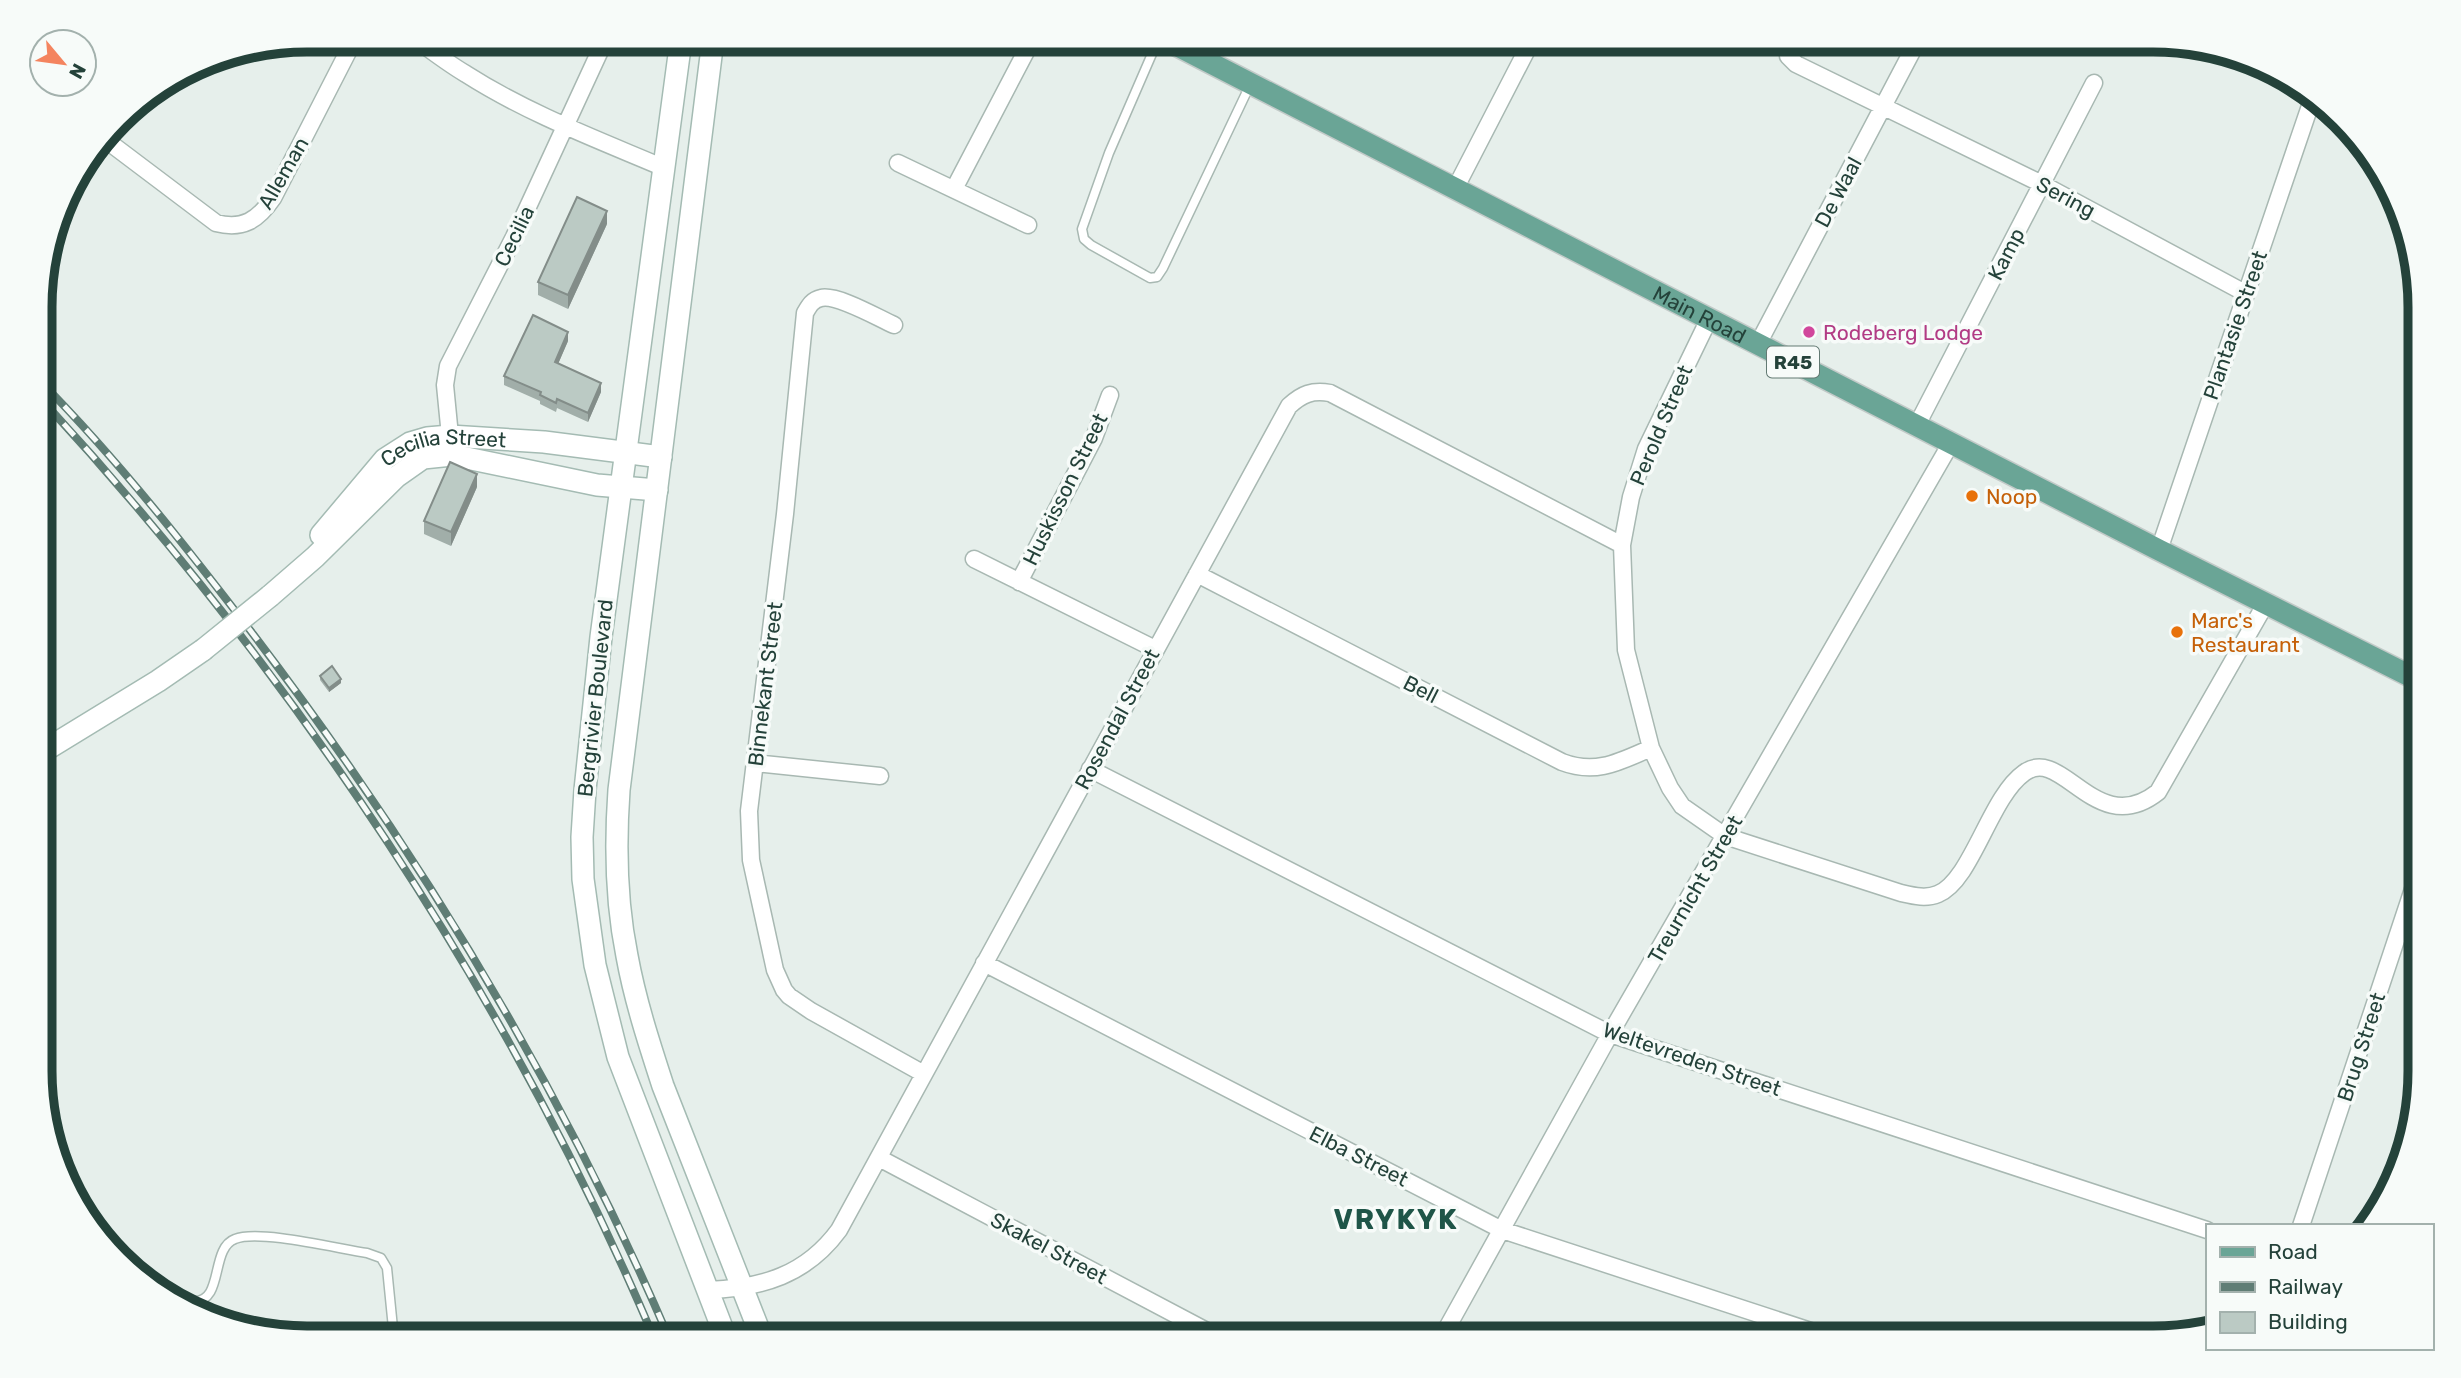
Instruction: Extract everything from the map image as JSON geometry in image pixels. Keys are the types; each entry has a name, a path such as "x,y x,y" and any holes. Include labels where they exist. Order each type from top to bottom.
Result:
{"main road":[{"name":"Main Road","path":"1188,52 2159,551 2408,675"}],"street":[{"name":"Alleman","path":"112,144 216,223 238,226 253,221 273,198 348,52"},
{"path":"434,52 467,75 565,125 662,167"},
{"name":"Cecilia","path":"450,436 445,385 448,366 514,237 599,52"},
{"name":"Bergrivier Boulevard","path":"679,52 619,487 589,742 582,837 583,879 595,965 618,1058 722,1326"},
{"name":"Bergrivier Boulevard","path":"712,52 619,790 616,867 627,957 653,1055 757,1326"},
{"path":"954,189 1026,52"},
{"path":"1455,189 1526,52"},
{"name":"Sering","path":"1787,52 1791,60 2042,184 2245,293"},
{"name":"De Waal","path":"1758,344 1912,52"},
{"name":"Kamp","path":"1917,425 2094,83"},
{"name":"Plantasie Street","path":"2159,551 2310,106"},
{"path":"898,163 1028,225"},
{"name":"Binnekant Street","path":"894,325 828,298 814,301 805,313 785,514 749,811 751,860 779,981 789,996 803,1006 924,1074"},
{"name":"Perold Street","path":"1709,319 1646,449 1631,497 1622,545 1626,650 1651,748 1682,806 1725,836 1901,893 1927,897 1939,894 1958,876 2006,793 2026,770 2049,769 2113,807 2144,803 2158,792 2266,603"},
{"name":"Rosendal Street","path":"708,1290 743,1289 797,1268 818,1255 839,1230 1155,649 1289,407 1299,397 1319,391 1330,393 1622,545"},
{"name":"Huskisson Street","path":"1019,582 1094,438 1110,395"},
{"name":"Cecilia Street","path":"276,590 386,459 410,443 450,436 544,442 661,457"},
{"name":"Treurnicht Street","path":"1448,1326 1611,1034 1951,443"},
{"name":"Cecilia Street","path":"52,746 203,650 315,557 396,477 423,458 453,455 563,479 657,490"},
{"path":"974,559 1155,649"},
{"name":"Bell","path":"1197,574 1562,762 1590,769 1616,763 1651,748"},
{"path":"755,763 880,776"},
{"name":"Weltevreden Street","path":"1090,769 1611,1034 2206,1230"},
{"name":"Brug Street","path":"2302,1224 2408,903"},
{"name":"Elba Street","path":"984,963 1502,1230 1795,1326"},
{"name":"Skakel Street","path":"879,1158 1195,1326"}],"lane":[{"path":"1153,52 1109,153 1082,229 1084,239 1091,246 1150,278 1157,277 1163,268 1250,85"},
{"path":"197,1300 213,1287 223,1249 228,1242 241,1237 272,1238 368,1253 381,1258 387,1268 393,1326"}],"building":[{"path":"577,197 607,211 568,295 538,282"},
{"path":"533,315 568,332 555,362 601,383 588,413 557,399 556,403 540,395 541,392 504,376"},
{"path":"450,462 477,474 451,532 424,521"},
{"path":"332,666 341,679 329,688 320,676"}],"railway":[{"path":"52,394 178,537 253,634 373,801 429,886 483,973 582,1152 664,1326"},
{"path":"52,411 135,505 224,614 308,727 388,843 463,963 533,1086 596,1211 649,1326"}],"place":[{"name":"Rodeberg Lodge","path":"1809,332"},
{"name":"Noop","path":"1972,496"},
{"name":"Marc's Restaurant","path":"2177,632"}],"district":[{"name":"VRYKYK","path":"1396,1219"}]}
